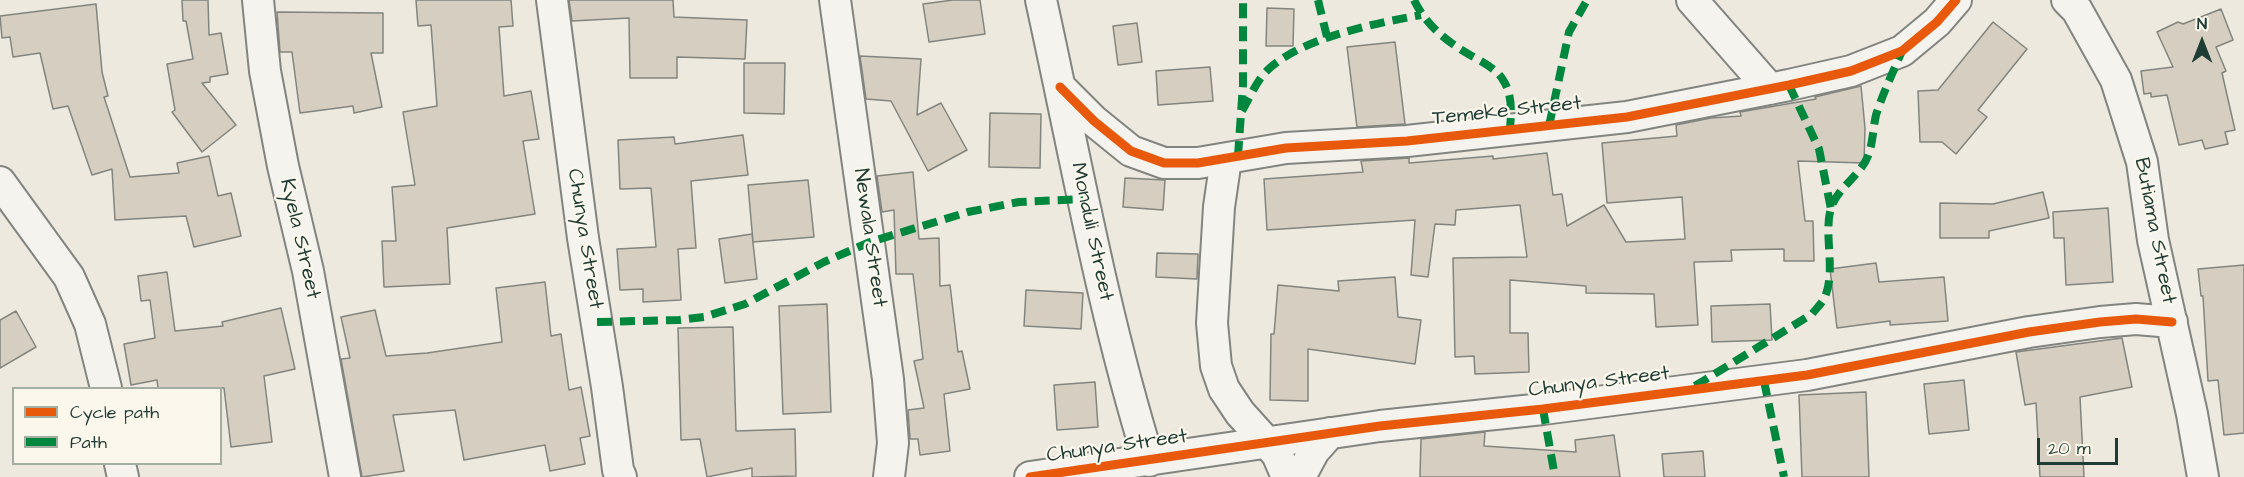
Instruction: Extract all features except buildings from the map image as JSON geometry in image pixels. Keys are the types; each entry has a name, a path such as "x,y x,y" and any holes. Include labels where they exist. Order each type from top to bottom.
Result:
{"street":[{"name":"Chunya Street","path":"552,0 582,228 619,475"},
{"name":"Newala Street","path":"835,0 888,379 893,432 889,477"},
{"name":"Monduli Street","path":"1041,0 1105,300 1149,461"},
{"path":"1692,0 1770,89"},
{"name":"Temeke Street","path":"1060,87 1094,121 1131,151 1164,163 1198,163 1286,148 1407,141 1627,117 1770,89 1851,71 1902,51 1937,22 1956,0"},
{"name":"Butiama Street","path":"2067,0 2077,10 2116,80 2142,162 2153,240 2192,414 2203,477"},
{"name":"Kyela Street","path":"261,4 267,82 283,166 308,271 345,477"},
{"path":"1226,159 1219,207 1212,312 1216,366 1224,389 1240,413 1281,460 1287,477"},
{"path":"0,182 69,278 90,324 106,387"},
{"name":"Chunya Street","path":"1030,477 1380,426 1544,409 1807,375 2029,332 2100,322 2136,319 2172,322"},
{"path":"1300,477 1314,452 1330,433"}],"marked path":[{"path":"1238,156 1243,85 1243,0"},
{"path":"1318,0 1327,37"},
{"path":"1414,0 1424,17 1438,32 1500,76 1510,98 1510,130"},
{"path":"1549,126 1569,32 1587,0"},
{"path":"1242,111 1260,79 1273,65 1290,54 1334,35 1421,15"},
{"path":"1695,386 1812,314 1824,299 1828,288 1830,265 1828,230 1831,208 1868,156 1876,115 1902,51"},
{"path":"1789,85 1819,149 1831,209"},
{"path":"597,322 679,320 704,317 745,304 824,262 870,242 968,212 1019,202 1083,199"},
{"path":"1764,381 1784,477"},
{"path":"1543,409 1555,477"}],"cycle path":[{"path":"1060,87 1094,121 1131,151 1164,163 1198,163 1286,148 1407,141 1627,117 1789,85 1851,71 1902,51 1937,22 1956,0"},
{"path":"1030,477 1380,426 1543,409 1807,375 2029,332 2100,322 2136,319 2172,322"}]}
